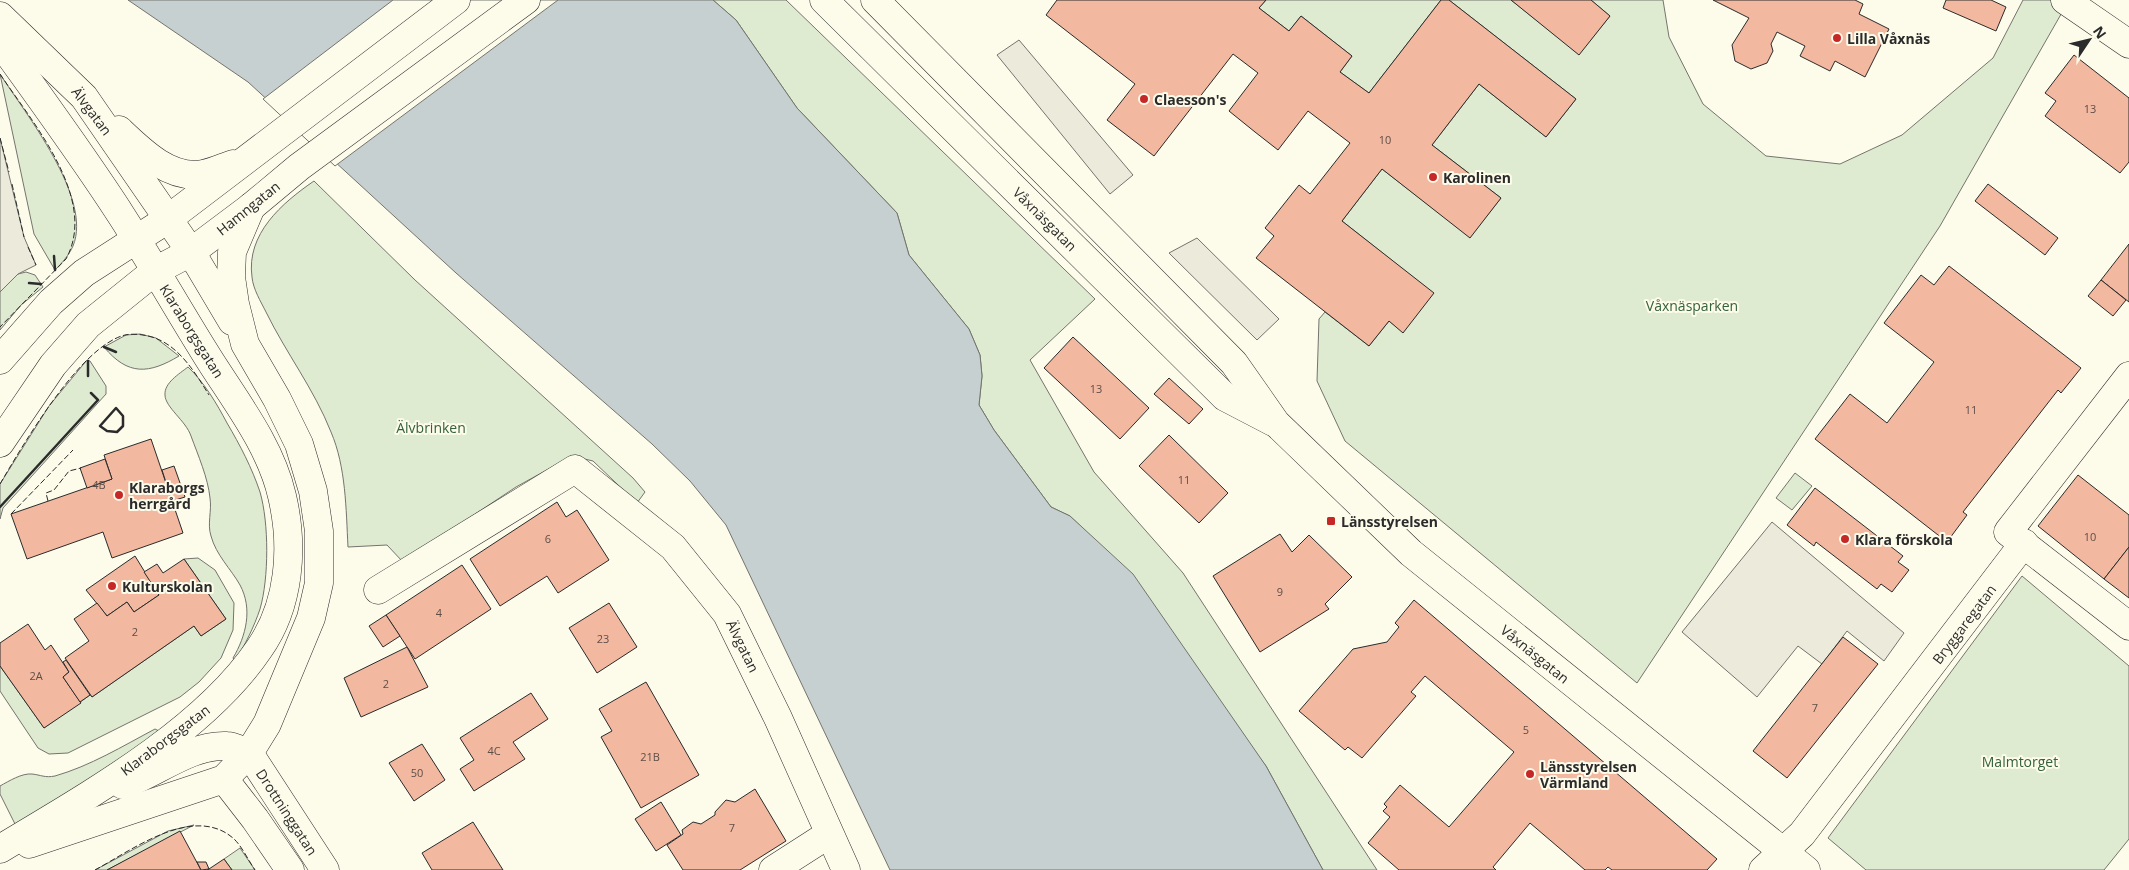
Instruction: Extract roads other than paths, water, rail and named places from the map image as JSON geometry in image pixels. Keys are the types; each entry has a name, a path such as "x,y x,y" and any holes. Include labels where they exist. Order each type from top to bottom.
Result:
{"street":[{"path":"0,42 151,253 168,219 456,0"},
{"name":"Hamngatan","path":"0,360 26,328 66,288 96,265 151,253 191,252 251,207 299,167 526,0"},
{"name":"Våxnäsgatan","path":"824,0 1225,397 1276,423"},
{"name":"Våxnäsgatan","path":"875,0 1234,363 1276,423 1411,553 1806,870"},
{"path":"2065,0 2129,44"},
{"name":"Älvgatan","path":"0,16 84,96 191,252 245,344"},
{"path":"84,96 141,150 178,172 202,174 246,161"},
{"path":"0,854 224,779 249,753 267,724 311,618 319,583 319,531 313,490 299,444 277,398 245,344 235,304 231,277 232,252 251,207"},
{"name":"Hamngatan","path":"0,443 37,386 68,346 151,253"},
{"name":"Klaraborgsgatan","path":"0,848 77,802 191,724 211,706 260,648 285,593 288,527 282,494 272,465 151,253"},
{"path":"2129,376 2008,532 2129,626"},
{"name":"Älvgatan","path":"378,590 575,469 672,547 727,614 778,718 846,870"},
{"name":"Bryggaregatan","path":"1763,870 1802,834 2024,543"},
{"path":"77,802 141,779 203,748 229,746 249,753"},
{"name":"Drottninggatan","path":"249,753 325,870"},
{"path":"224,779 255,819 290,870"},
{"path":"773,870 829,834"}],"place":[{"name":"Lilla Våxnäs","path":"1837,38"},
{"name":"Claesson's","path":"1144,99"},
{"name":"Karolinen","path":"1433,177"},
{"name":"Klaraborgs herrgård","path":"119,495"},
{"name":"Länsstyrelsen","path":"1331,521"},
{"name":"Klara förskola","path":"1845,539"},
{"name":"Kulturskolan","path":"112,586"},
{"name":"Länsstyrelsen Värmland","path":"1530,774"}],"park label":[{"name":"Våxnäsparken","path":"1692,305"},
{"name":"Älvbrinken","path":"431,427"},
{"name":"Malmtorget","path":"2020,761"}]}
